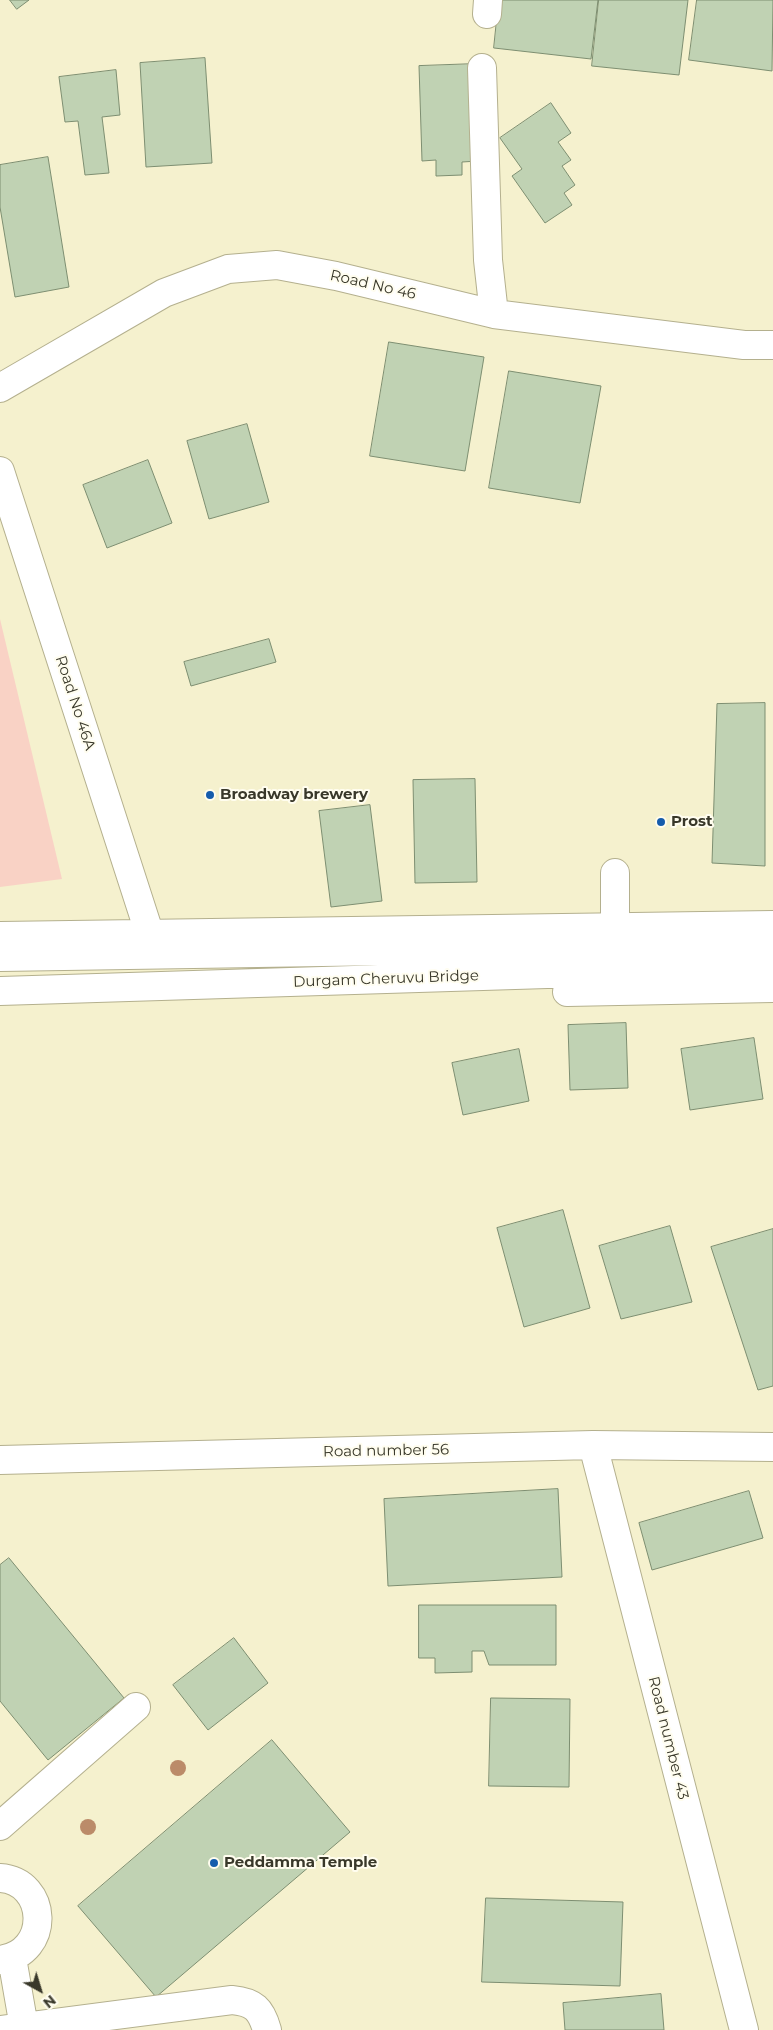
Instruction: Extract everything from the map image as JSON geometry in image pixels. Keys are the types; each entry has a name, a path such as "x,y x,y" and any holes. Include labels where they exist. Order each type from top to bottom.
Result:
{"main road":[{"path":"482,68 488,260 494,314"},
{"name":"Road No 46","path":"0,388 164,293 228,269 277,265 336,276 494,314 744,345 773,345"},
{"name":"Road No 46A","path":"0,471 150,935"},
{"path":"615,873 615,927"},
{"path":"0,936 773,925"},
{"name":"Durgam Cheruvu Bridge","path":"0,957 773,944"},
{"name":"Durgam Cheruvu Bridge","path":"0,991 773,967"},
{"path":"0,1006 773,988"},
{"name":"Road number 56","path":"0,1460 593,1446 773,1447"},
{"name":"Road number 43","path":"593,1446 744,2030"},
{"path":"0,1826 136,1706"},
{"path":"0,1878 23,1886 36,1903 38,1925 30,1945 6,1959 12,2028 232,2000 244,2001 257,2008 264,2018 267,2030"}],"shaded area":[{"path":"0,619 62,879 0,887"}],"building":[{"path":"10,0 29,0 17,9"},
{"path":"499,0 598,0 591,59 494,48"},
{"path":"599,0 688,0 679,75 592,66"},
{"path":"697,0 773,0 772,71 689,60"},
{"path":"205,58 212,163 146,167 140,63"},
{"path":"475,64 478,161 462,162 462,175 436,176 436,160 422,161 419,66"},
{"path":"116,70 120,115 102,117 109,173 85,175 78,121 65,122 59,77"},
{"path":"551,103 571,133 558,142 571,160 562,166 575,185 564,193 572,205 545,223 512,176 522,169 500,138"},
{"path":"48,157 69,287 15,297 0,207 0,165"},
{"path":"389,342 484,357 465,471 370,456"},
{"path":"509,371 601,386 580,503 489,488"},
{"path":"247,424 269,502 209,519 187,441"},
{"path":"148,460 172,523 107,548 83,485"},
{"path":"269,639 276,662 191,686 184,662"},
{"path":"765,703 765,866 712,863 717,704"},
{"path":"475,779 477,882 415,883 413,780"},
{"path":"370,805 382,901 331,907 319,811"},
{"path":"626,1023 628,1088 570,1090 568,1025"},
{"path":"754,1038 763,1099 690,1110 681,1049"},
{"path":"519,1049 529,1101 463,1115 452,1063"},
{"path":"563,1210 590,1308 524,1327 497,1228"},
{"path":"670,1226 692,1302 621,1319 599,1246"},
{"path":"773,1229 773,1386 758,1390 711,1247"},
{"path":"558,1489 562,1577 388,1586 384,1499"},
{"path":"749,1491 763,1538 652,1570 639,1523"},
{"path":"9,1558 124,1698 48,1760 0,1701 0,1565"},
{"path":"419,1605 556,1605 556,1665 489,1665 484,1651 472,1651 472,1672 435,1673 435,1658 419,1658"},
{"path":"234,1638 268,1683 208,1730 173,1685"},
{"path":"491,1698 570,1699 569,1787 489,1786"},
{"path":"272,1740 350,1832 156,1997 78,1906"},
{"path":"486,1898 623,1902 620,1986 482,1982"},
{"path":"661,1994 664,2030 565,2030 563,2003"}],"place":[{"name":"Broadway brewery","path":"210,795"},
{"name":"Prost","path":"661,822"},
{"name":"Peddamma Temple","path":"214,1863"}]}
